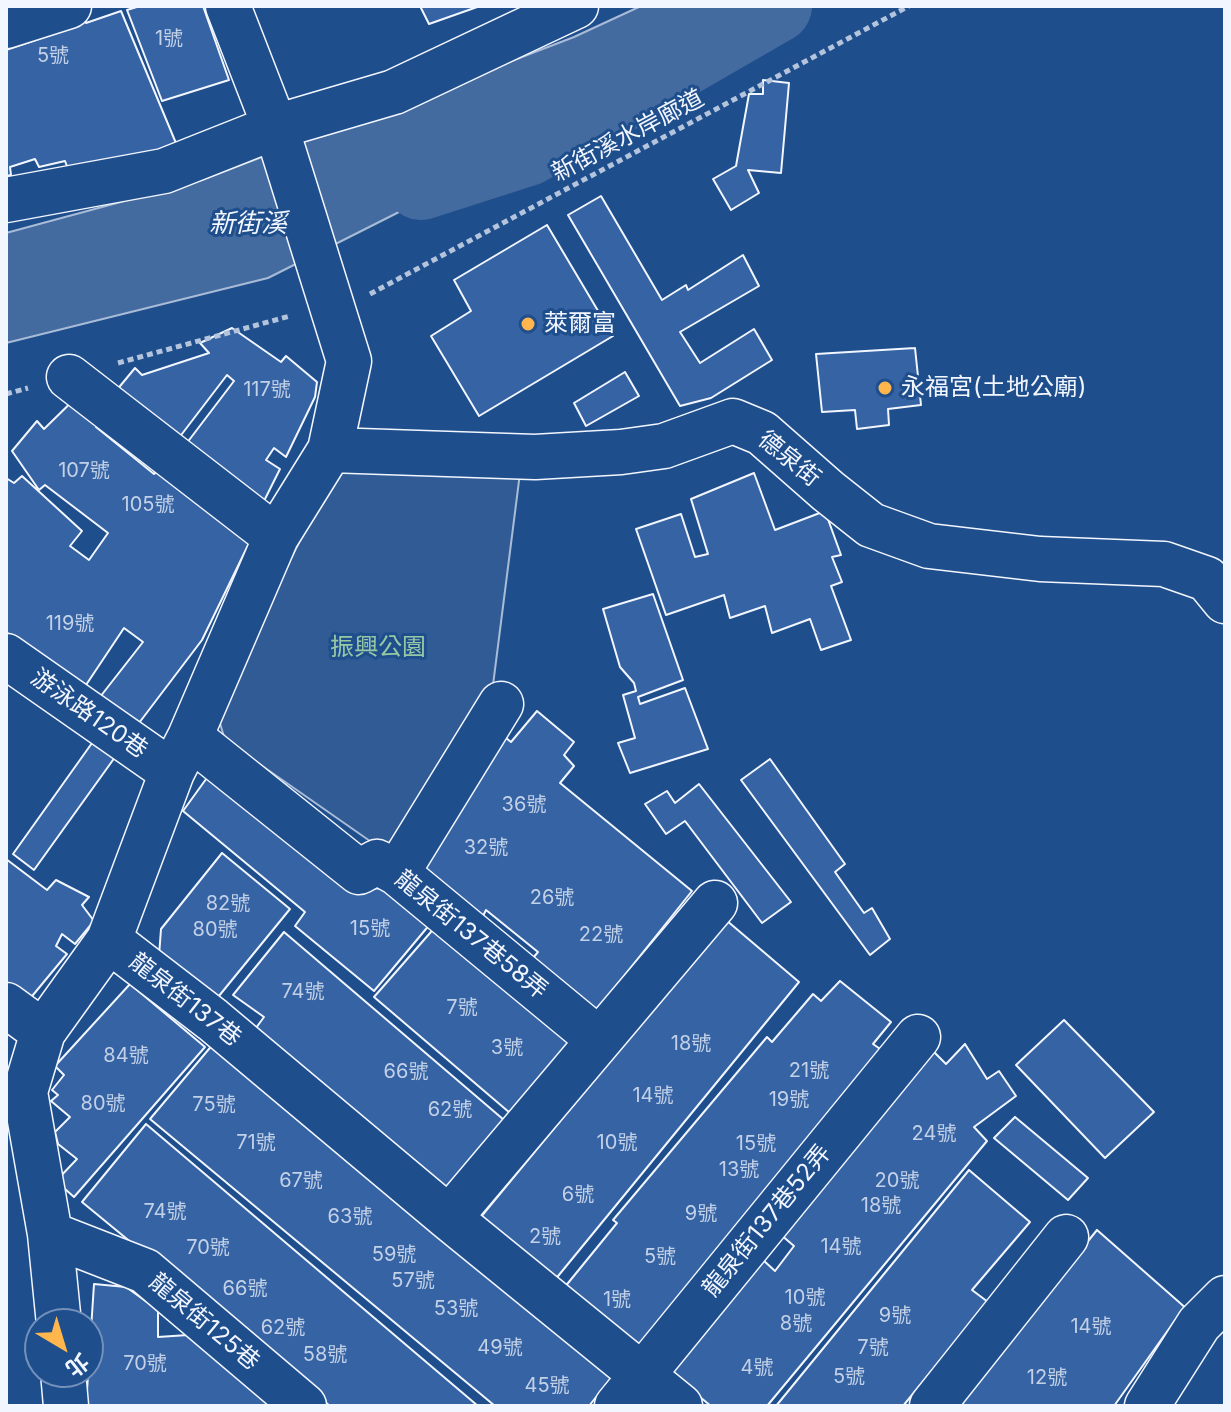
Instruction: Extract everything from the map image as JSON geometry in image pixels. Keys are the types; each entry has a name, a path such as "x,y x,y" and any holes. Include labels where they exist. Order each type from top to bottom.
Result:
{"street":[{"path":"6,26 69,6"},
{"name":"龍泉街137巷","path":"228,6 277,134 349,361 330,450 276,537 181,755 109,940 213,1020 449,1218 630,1390 680,1406"},
{"path":"6,200 164,171 277,134 394,92 576,6"},
{"path":"69,377 276,537"},
{"name":"德泉街","path":"330,450 535,457 621,452 664,446 733,421 762,433 871,525 929,546 1040,559 1164,564 1207,579 1225,601"},
{"name":"游泳路120巷","path":"6,656 181,755"},
{"path":"397,873 501,704"},
{"name":"龍泉街137巷58弄","path":"181,755 359,872 377,862 397,873 598,1039"},
{"path":"449,1218 715,903"},
{"path":"57,1308 50,1234 25,1092 43,1032 109,940"},
{"path":"6,1005 43,1032"},
{"name":"龍泉街137巷52弄","path":"630,1390 918,1037"},
{"name":"龍泉街125巷","path":"50,1234 145,1271 304,1406"},
{"path":"932,1406 1066,1237"},
{"path":"1147,1406 1199,1324 1225,1298"}],"path":[{"name":"新街溪水岸廊道","path":"6,394 332,306 909,6"}],"shaded area":[{"name":"振興公園","path":"346,467 520,473 493,685 390,855 225,740 216,710 326,488"}],"water":[{"name":"新街溪","path":"641,6 808,6 268,278 6,343 6,233 202,180 574,37"}],"building":[{"path":"140,6 203,6 229,80 162,101 127,10"},
{"path":"420,6 480,6 429,24"},
{"path":"121,11 178,148 72,180 65,161 39,167 35,159 10,167 11,175 6,176 6,50 59,32 85,15 86,23"},
{"path":"763,80 789,83 781,173 748,170 759,193 731,210 713,179 736,166 749,94 763,94"},
{"path":"601,196 662,300 686,285 688,290 743,255 759,286 680,332 700,363 754,329 772,360 711,398 680,406 568,215"},
{"name":"萊爾富","path":"547,225 613,336 479,416 431,336 471,311 454,280"},
{"path":"232,328 281,362 286,356 317,382 315,397 286,457 274,448 266,460 280,469 258,513 180,452 234,381 227,375 172,447 111,397 135,368 142,375 209,353 200,343"},
{"path":"915,348 921,405 888,409 889,425 857,429 855,410 822,412 816,354"},
{"path":"625,372 639,396 586,426 574,403"},
{"path":"91,383 114,403 96,427 154,474 163,464 254,533 202,640 139,723 100,697 143,642 124,628 86,685 6,632 6,478 14,483 22,476 82,531 70,546 89,560 108,533 45,485 39,490 12,451 37,421 44,429"},
{"path":"754,473 775,530 825,511 841,555 832,557 842,582 831,586 851,640 821,650 810,619 772,633 765,606 730,618 724,595 666,615 636,529 681,514 695,557 708,554 691,499"},
{"path":"653,594 683,680 638,697 640,704 685,688 708,749 630,773 618,743 635,738 623,695 636,691 634,683 620,667 603,609"},
{"path":"537,711 574,742 564,755 574,766 560,783 692,891 596,1011 533,958 538,952 486,910 483,916 417,861 501,734 511,742"},
{"path":"97,736 118,753 34,870 13,854"},
{"path":"770,759 845,864 835,872 864,913 872,908 890,939 870,955 741,780"},
{"path":"209,775 354,889 392,888 431,923 374,991 295,926 305,912 183,811"},
{"path":"699,784 791,902 762,923 685,821 666,834 645,804 667,791 675,803"},
{"path":"222,853 290,909 214,1002 159,956 161,929"},
{"path":"6,859 47,890 56,880 89,897 82,905 94,921 75,944 62,934 56,946 67,954 28,1001 6,986"},
{"path":"726,920 799,982 554,1281 480,1218"},
{"path":"437,925 575,1037 510,1113 374,997"},
{"path":"284,932 504,1120 445,1194 253,1032 264,1017 233,995"},
{"path":"840,981 891,1022 873,1044 886,1053 638,1349 564,1288 617,1223 613,1220 767,1037 772,1042 813,994 821,1001"},
{"path":"130,984 205,1047 74,1197 56,1181 77,1159 58,1144 55,1132 70,1117 51,1101 58,1095 52,1090 64,1075 55,1066"},
{"path":"1064,1020 1154,1112 1105,1158 1016,1065"},
{"path":"214,1043 611,1378 589,1406 495,1406 150,1119"},
{"path":"965,1044 987,1079 999,1071 1016,1096 974,1127 987,1141 767,1406 711,1406 669,1372 762,1259 775,1271 794,1246 780,1234 931,1049 946,1064"},
{"path":"1015,1117 1088,1178 1068,1200 994,1138"},
{"path":"146,1124 478,1406 330,1406 82,1202"},
{"path":"969,1170 1030,1222 972,1290 988,1302 903,1406 776,1406"},
{"path":"1097,1230 1188,1310 1176,1319 1114,1406 955,1406"},
{"path":"94,1284 126,1287 158,1310 158,1337 188,1335 272,1406 86,1406 87,1388 104,1388 104,1308 92,1308"}],"waterway":[{"name":"新街溪","path":"421,183 527,149 775,6"}],"place":[{"name":"萊爾富","path":"528,324"},
{"name":"永福宮(土地公廟)","path":"885,388"}]}
